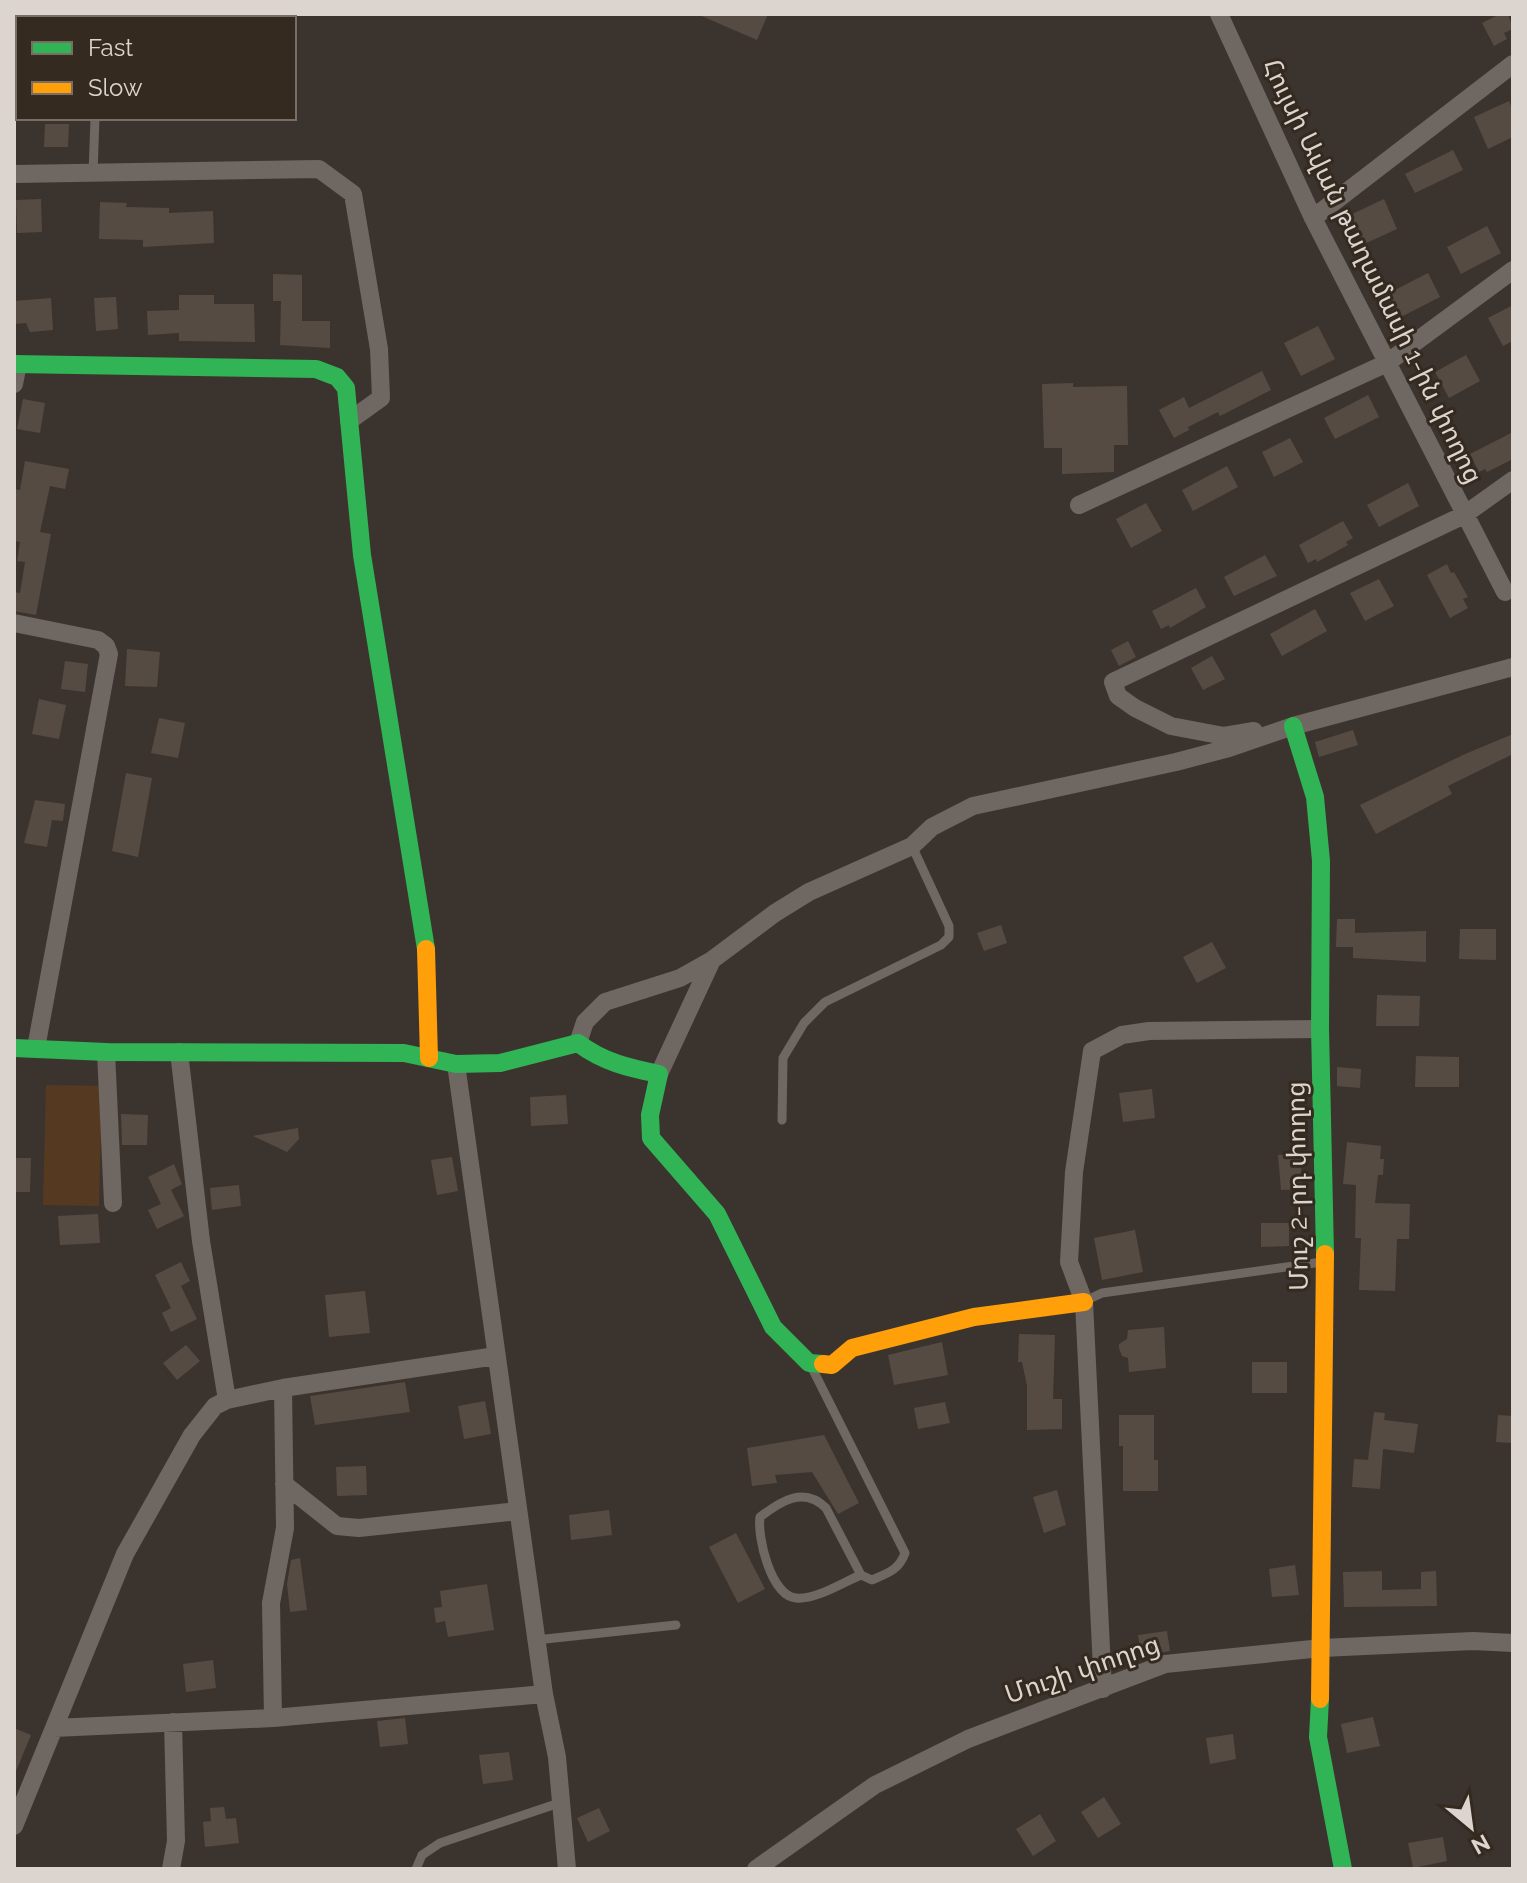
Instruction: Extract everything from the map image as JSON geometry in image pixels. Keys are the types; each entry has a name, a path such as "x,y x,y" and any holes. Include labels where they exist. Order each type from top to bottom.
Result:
{"street":[{"name":"Հույսի Ավան թաղամասի 1-ին փողոց","path":"1219,14 1313,218 1505,592"},
{"path":"1313,218 1513,64"},
{"path":"14,174 319,169 353,194 379,349 381,398 349,421"},
{"path":"1079,505 1387,363 1513,270"},
{"path":"14,384 16,364 316,369 337,377 346,388 362,555 426,950 429,1058"},
{"path":"1293,726 1224,736 1188,731 1135,708 1118,696 1113,682 1464,515 1513,480"},
{"path":"14,623 98,640 106,646 109,654 36,1048"},
{"path":"578,1043 585,1022 605,1002 680,978 712,960 809,892 912,846 932,827 973,806 1176,762 1293,726 1513,667"},
{"name":"Մուշ 2-րդ փողոց","path":"1293,726 1315,797 1321,861 1320,1029 1325,1262 1322,1648 1318,1737 1343,1869"},
{"path":"712,960 659,1074 650,1115 651,1138 717,1214 747,1268 773,1327 809,1363 832,1365 852,1348 974,1317 1084,1302"},
{"path":"1103,1689 1084,1302 1069,1262 1074,1172 1092,1051 1122,1035 1149,1031 1320,1029"},
{"path":"14,1048 106,1052 404,1053 456,1064 500,1063 578,1043"},
{"path":"578,1043 595,1056 624,1067 659,1074"},
{"path":"106,1052 113,1203"},
{"path":"179,1052 201,1241 227,1400"},
{"path":"456,1064 536,1640 557,1757 567,1869"},
{"path":"14,1826 125,1554 192,1435 215,1406 227,1400 283,1388 496,1356"},
{"path":"273,1718 271,1603 285,1528 283,1388"},
{"path":"284,1484 337,1526 359,1528 518,1511"},
{"name":"Մուշի փողոց","path":"756,1869 875,1785 968,1739 1165,1664 1322,1648 1473,1641 1513,1643"},
{"path":"54,1728 273,1718 544,1694"},
{"path":"171,1869 176,1841 173,1722"}],"lane":[{"path":"93,174 95,120"},
{"path":"782,1120 783,1058 804,1023 825,1002 941,945 949,937 949,926 912,846"},
{"path":"1084,1302 1102,1293 1325,1262"},
{"path":"809,1363 905,1553 901,1564 891,1572 872,1580 861,1575 826,1508 819,1500 805,1495 791,1498 760,1517 758,1526 768,1569 783,1593 793,1598 807,1597 861,1575"},
{"path":"536,1640 676,1625"},
{"path":"416,1869 422,1855 440,1843 562,1802"}],"shaded area":[{"path":"46,1085 102,1086 99,1206 43,1205"}],"building":[{"path":"697,14 768,14 757,40"},
{"path":"1500,14 1508,14 1513,29 1504,33 1507,39 1494,46 1482,23"},
{"path":"1509,101 1513,111 1513,137 1488,149 1474,117"},
{"path":"45,124 69,124 68,147 44,147"},
{"path":"1453,150 1463,170 1415,193 1405,174"},
{"path":"41,199 42,232 17,233 16,200"},
{"path":"1384,199 1397,229 1362,245 1348,216"},
{"path":"100,202 127,203 126,207 169,208 169,213 213,211 214,243 143,247 143,240 99,239"},
{"path":"1487,226 1501,253 1461,274 1447,247"},
{"path":"1428,273 1440,297 1397,319 1385,295"},
{"path":"273,274 302,275 302,321 330,321 330,348 280,345 281,301 273,301"},
{"path":"179,295 214,295 214,304 254,304 255,342 179,341 179,333 148,335 147,311 179,310"},
{"path":"116,297 118,329 96,331 94,298"},
{"path":"51,298 53,330 30,332 26,323 14,324 14,301"},
{"path":"1513,305 1513,341 1503,346 1488,318"},
{"path":"1318,326 1335,359 1301,376 1284,343"},
{"path":"1466,355 1480,381 1449,398 1435,372"},
{"path":"1262,371 1271,390 1220,416 1218,412 1174,438 1159,410 1184,397 1189,408"},
{"path":"1073,383 1073,387 1127,386 1128,445 1114,445 1114,472 1062,474 1062,448 1044,448 1042,384"},
{"path":"1368,395 1379,417 1335,439 1324,418"},
{"path":"23,399 45,403 40,433 17,429"},
{"path":"1513,432 1513,459 1487,472 1485,469 1479,472 1470,454"},
{"path":"1290,438 1303,462 1274,477 1262,452"},
{"path":"25,461 69,469 65,489 50,486 40,532 51,534 36,615 14,611 14,592 20,593 25,562 17,561 20,542 14,541 14,489 20,490"},
{"path":"1227,466 1238,487 1193,511 1182,490"},
{"path":"1408,483 1419,506 1379,527 1367,505"},
{"path":"1146,503 1162,531 1131,548 1116,519"},
{"path":"1343,521 1353,538 1346,542 1348,545 1317,562 1316,559 1308,563 1299,545"},
{"path":"1265,555 1277,576 1234,596 1224,577"},
{"path":"1447,564 1468,597 1463,599 1468,608 1450,618 1427,575"},
{"path":"1379,579 1394,606 1365,621 1350,593"},
{"path":"1196,588 1206,607 1170,628 1169,625 1161,629 1152,611"},
{"path":"1315,609 1327,631 1282,656 1270,634"},
{"path":"1128,641 1136,657 1119,666 1111,650"},
{"path":"127,649 160,652 157,687 125,686"},
{"path":"1212,656 1225,679 1203,690 1191,668"},
{"path":"65,661 88,664 85,692 61,689"},
{"path":"39,699 66,705 59,739 32,734"},
{"path":"159,718 185,723 178,758 151,753"},
{"path":"1353,730 1358,745 1319,757 1315,742"},
{"path":"1513,734 1513,754 1448,786 1452,794 1376,834 1360,805"},
{"path":"126,773 152,778 138,857 112,851"},
{"path":"35,800 65,804 63,821 52,820 47,847 24,843"},
{"path":"1337,919 1355,919 1355,933 1426,931 1426,962 1353,958 1353,947 1336,947"},
{"path":"1001,925 1007,943 984,951 977,933"},
{"path":"1460,929 1496,929 1496,960 1459,959"},
{"path":"1212,942 1226,968 1197,983 1183,957"},
{"path":"1377,995 1420,996 1419,1026 1376,1026"},
{"path":"1416,1056 1459,1057 1459,1087 1415,1087"},
{"path":"1337,1067 1361,1069 1360,1088 1337,1086"},
{"path":"1152,1089 1155,1118 1123,1122 1119,1093"},
{"path":"566,1095 568,1124 531,1126 530,1097"},
{"path":"121,1114 148,1115 147,1145 122,1145"},
{"path":"298,1128 299,1139 287,1152 253,1136"},
{"path":"1347,1142 1381,1146 1383,1175 1378,1175 1375,1203 1410,1204 1409,1239 1397,1239 1395,1291 1359,1290 1361,1238 1355,1238 1356,1185 1343,1184"},
{"path":"1300,1153 1303,1189 1281,1190 1278,1155"},
{"path":"452,1157 458,1191 437,1195 431,1160"},
{"path":"14,1158 31,1158 30,1192 14,1192"},
{"path":"174,1164 182,1184 171,1190 184,1216 157,1229 148,1210 161,1204 148,1177"},
{"path":"239,1185 241,1206 212,1210 210,1188"},
{"path":"98,1214 100,1243 60,1245 58,1216"},
{"path":"1261,1223 1289,1223 1289,1246 1261,1247"},
{"path":"1135,1230 1143,1272 1102,1280 1094,1238"},
{"path":"181,1262 190,1281 181,1286 197,1319 171,1332 162,1313 171,1308 155,1275"},
{"path":"365,1291 370,1333 329,1337 325,1295"},
{"path":"1164,1327 1166,1368 1129,1372 1128,1358 1122,1356 1119,1348 1119,1344 1127,1339 1128,1330"},
{"path":"1019,1334 1055,1335 1053,1399 1062,1399 1062,1429 1027,1430 1027,1386 1022,1362 1018,1362"},
{"path":"942,1342 948,1375 894,1385 888,1355"},
{"path":"186,1345 200,1361 177,1380 163,1363"},
{"path":"1252,1362 1287,1362 1287,1393 1252,1393"},
{"path":"405,1382 410,1412 315,1425 310,1396"},
{"path":"485,1401 491,1434 464,1439 458,1406"},
{"path":"945,1402 950,1423 918,1429 914,1408"},
{"path":"1374,1412 1385,1413 1384,1420 1418,1424 1414,1453 1383,1449 1380,1489 1352,1487 1354,1459 1368,1460"},
{"path":"1119,1415 1154,1415 1158,1491 1123,1491"},
{"path":"1498,1415 1513,1416 1513,1443 1496,1442"},
{"path":"824,1435 859,1503 838,1514 812,1472 775,1475 777,1483 752,1486 747,1448"},
{"path":"366,1466 367,1495 337,1496 336,1467"},
{"path":"1057,1490 1066,1525 1044,1533 1033,1497"},
{"path":"609,1510 612,1535 571,1540 569,1515"},
{"path":"736,1533 765,1589 738,1603 709,1547"},
{"path":"300,1558 307,1610 290,1612 287,1584 291,1560"},
{"path":"1295,1565 1299,1595 1272,1597 1269,1569"},
{"path":"1382,1571 1382,1590 1421,1589 1421,1572 1436,1571 1437,1606 1344,1607 1343,1572"},
{"path":"487,1584 494,1630 448,1637 445,1621 436,1623 434,1608 442,1607 440,1591"},
{"path":"1167,1631 1170,1651 1141,1656 1138,1635"},
{"path":"213,1660 216,1688 186,1692 183,1664"},
{"path":"1373,1717 1380,1746 1347,1753 1341,1724"},
{"path":"405,1718 408,1744 380,1747 377,1721"},
{"path":"14,1728 31,1735 14,1776"},
{"path":"1233,1734 1236,1759 1210,1764 1206,1738"},
{"path":"509,1752 513,1780 483,1784 479,1755"},
{"path":"1104,1797 1121,1824 1098,1838 1081,1812"},
{"path":"224,1807 226,1819 236,1818 239,1843 205,1847 203,1822 211,1821 210,1808"},
{"path":"599,1808 610,1831 588,1842 577,1818"},
{"path":"1040,1814 1056,1841 1033,1856 1016,1829"},
{"path":"1443,1837 1447,1861 1413,1868 1408,1843"}],"traffic: fast":[{"path":"14,364 316,369 337,377 346,388 362,555 426,949"},
{"path":"1293,726 1315,797 1321,861 1320,1029 1325,1254"},
{"path":"14,1048 106,1052 404,1053 456,1064 500,1063 578,1043 617,1063 659,1074 650,1115 651,1138 717,1214 773,1327 809,1363 823,1364"},
{"path":"1320,1699 1318,1737 1343,1869"}],"traffic: slow":[{"path":"426,949 429,1058"},
{"path":"1320,1699 1325,1254"},
{"path":"823,1364 832,1365 852,1348 974,1317 1084,1302"}]}
